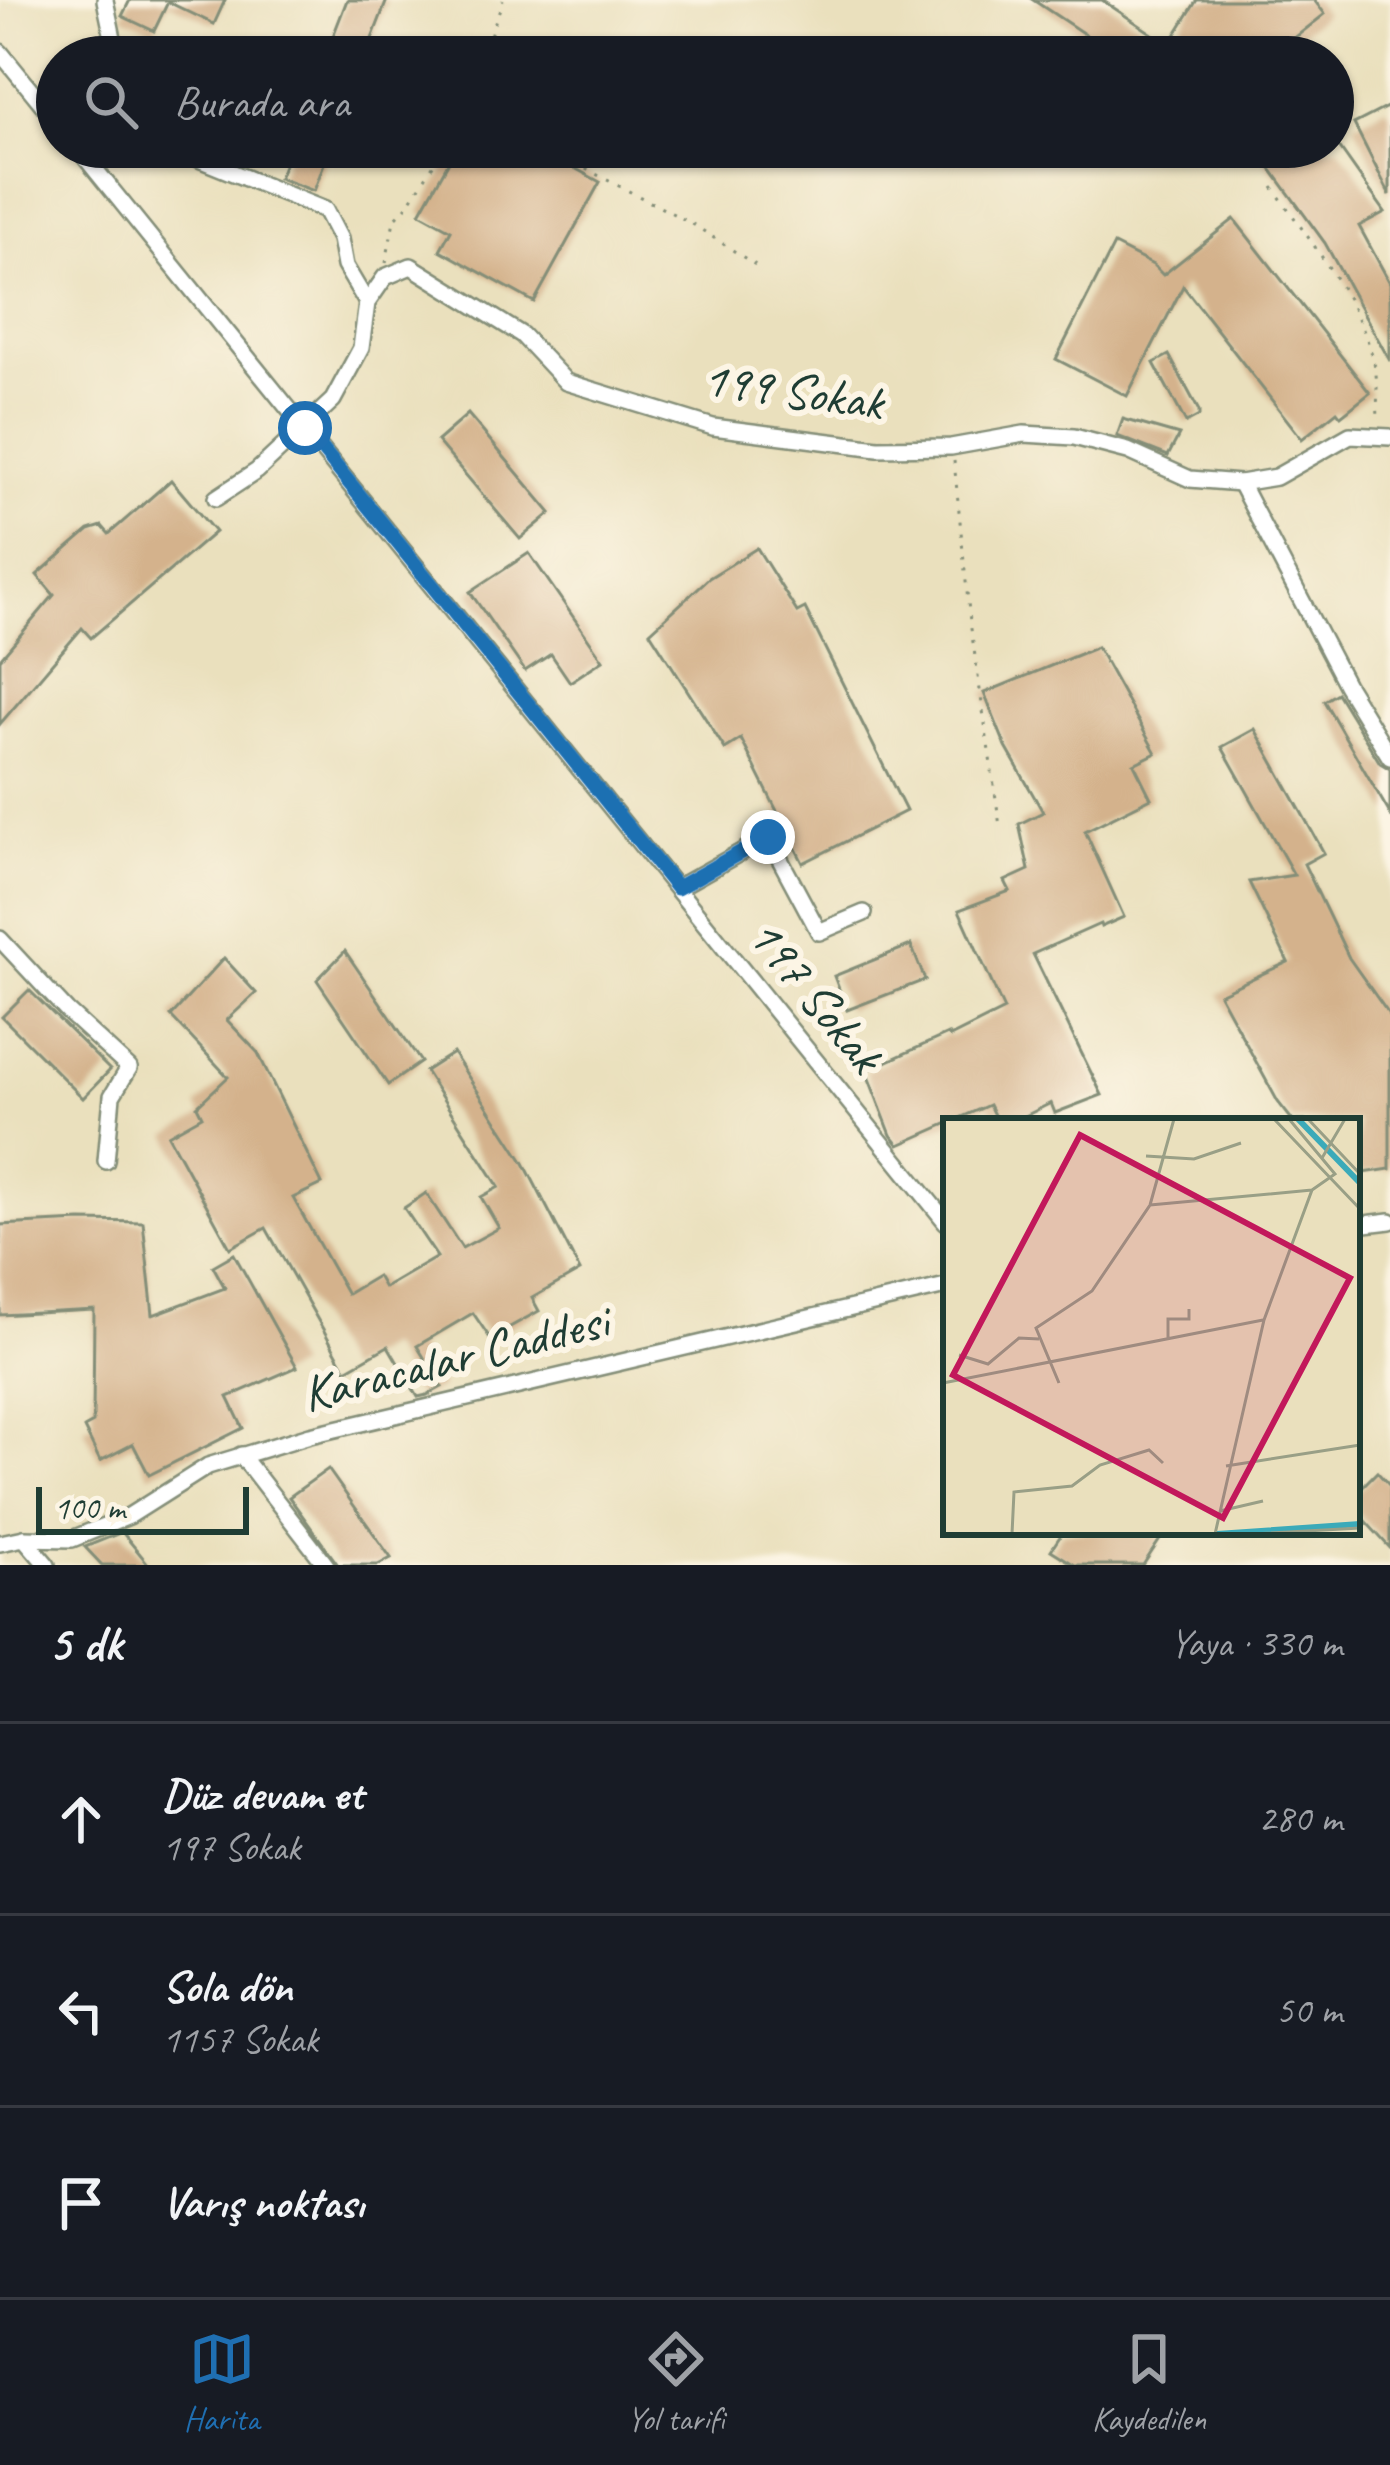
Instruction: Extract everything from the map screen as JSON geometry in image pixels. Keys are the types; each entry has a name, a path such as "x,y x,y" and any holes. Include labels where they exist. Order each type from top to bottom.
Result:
{"street":[{"path":"105,0 113,36"},
{"path":"0,52 36,96"},
{"name":"197 Sokak","path":"94,168 943,1218"},
{"path":"220,168 325,211 340,238 345,266 367,303"},
{"name":"199 Sokak","path":"385,277 411,266 522,335 566,382 713,427 878,448 951,447 1024,434 1074,437 1128,451 1190,478 1240,483 1276,477 1350,435 1384,438"},
{"path":"216,498 257,471 333,400 362,348 367,303 385,277"},
{"path":"1240,483 1346,685 1390,757"},
{"path":"677,888 768,837 819,932 864,913"},
{"path":"0,939 129,1069 112,1096 106,1161"},
{"path":"1360,1226 1390,1221"},
{"name":"Karacalar Caddesi","path":"0,1543 24,1538 72,1539 129,1516 208,1466 241,1455 672,1347 943,1287"},
{"path":"241,1455 326,1565"},
{"path":"24,1538 47,1565"}],"path":[{"path":"490,36 503,0"},
{"path":"385,277 394,220 431,168"},
{"path":"583,168 691,224 757,266"},
{"path":"1274,187 1337,283 1367,344 1375,366 1384,438"},
{"path":"951,447 1000,826"}],"building":[{"path":"130,0 225,0 214,24 168,2 154,31 122,16"},
{"path":"347,0 387,0 373,36 333,36"},
{"path":"1033,0 1102,0 1156,36 1087,36"},
{"path":"1197,0 1314,0 1325,14 1297,36 1175,36"},
{"path":"1387,107 1390,114 1390,195 1354,124"},
{"path":"283,168 322,168 314,191 279,178"},
{"path":"445,168 574,168 600,182 534,302 440,250 451,230 420,213"},
{"path":"1270,168 1354,168 1385,212 1359,226 1390,283 1390,361 1325,243"},
{"path":"1234,219 1370,393 1302,439 1183,286 1127,396 1056,359 1114,245 1163,275"},
{"path":"1169,355 1199,411 1199,416 1186,423 1154,363"},
{"path":"468,414 551,513 520,539 437,441"},
{"path":"1123,419 1179,435 1168,456 1117,436"},
{"path":"171,480 215,532 91,638 82,628 0,724 0,659 54,595 37,575 89,530 102,526 109,534"},
{"path":"757,548 797,612 805,608 906,811 803,863 741,739 725,749 650,632 709,578"},
{"path":"529,553 603,660 570,682 551,654 525,671 470,592"},
{"path":"1097,647 1156,753 1134,764 1151,798 1085,831 1124,917 1033,954 1102,1095 1055,1113 1051,1103 1021,1118 996,1118 989,1105 960,1118 943,1118 943,1125 899,1145 866,1071 1004,1010 959,910 1010,891 1005,881 1029,870 1019,824 1043,812 1006,747 984,693"},
{"path":"1337,693 1380,763 1390,769 1390,814 1324,701"},
{"path":"1255,729 1324,853 1304,864 1349,958 1390,1016 1390,1169 1360,1174 1360,1118 1291,1118 1219,994 1288,962 1249,882 1294,875 1222,747"},
{"path":"911,945 925,980 847,1010 834,976"},
{"path":"345,951 421,1062 388,1085 317,980"},
{"path":"224,958 256,993 227,1020 258,1053 322,1184 293,1198 347,1294 377,1276 384,1288 437,1257 404,1208 426,1193 462,1248 499,1228 481,1197 499,1187 425,1071 453,1053 524,1163 580,1271 532,1298 539,1311 490,1338 473,1313 417,1346 442,1387 427,1395 418,1397 388,1346 346,1370 266,1228 230,1248 168,1135 202,1116 197,1106 228,1077 171,1016"},
{"path":"29,990 110,1070 83,1098 2,1017"},
{"path":"143,1222 153,1315 225,1288 213,1266 234,1254 297,1367 228,1397 243,1428 149,1475 133,1444 100,1461 84,1428 93,1423 94,1310 0,1315 0,1225"},
{"path":"328,1469 391,1558 378,1565 338,1565 289,1497"},
{"path":"1377,1472 1390,1486 1390,1548 1360,1515 1360,1489"},
{"path":"122,1532 149,1565 102,1565 85,1547"},
{"path":"1061,1535 1163,1535 1143,1565 1075,1565 1051,1550"}],"route":[{"path":"305,428 677,888 768,837"}]}
